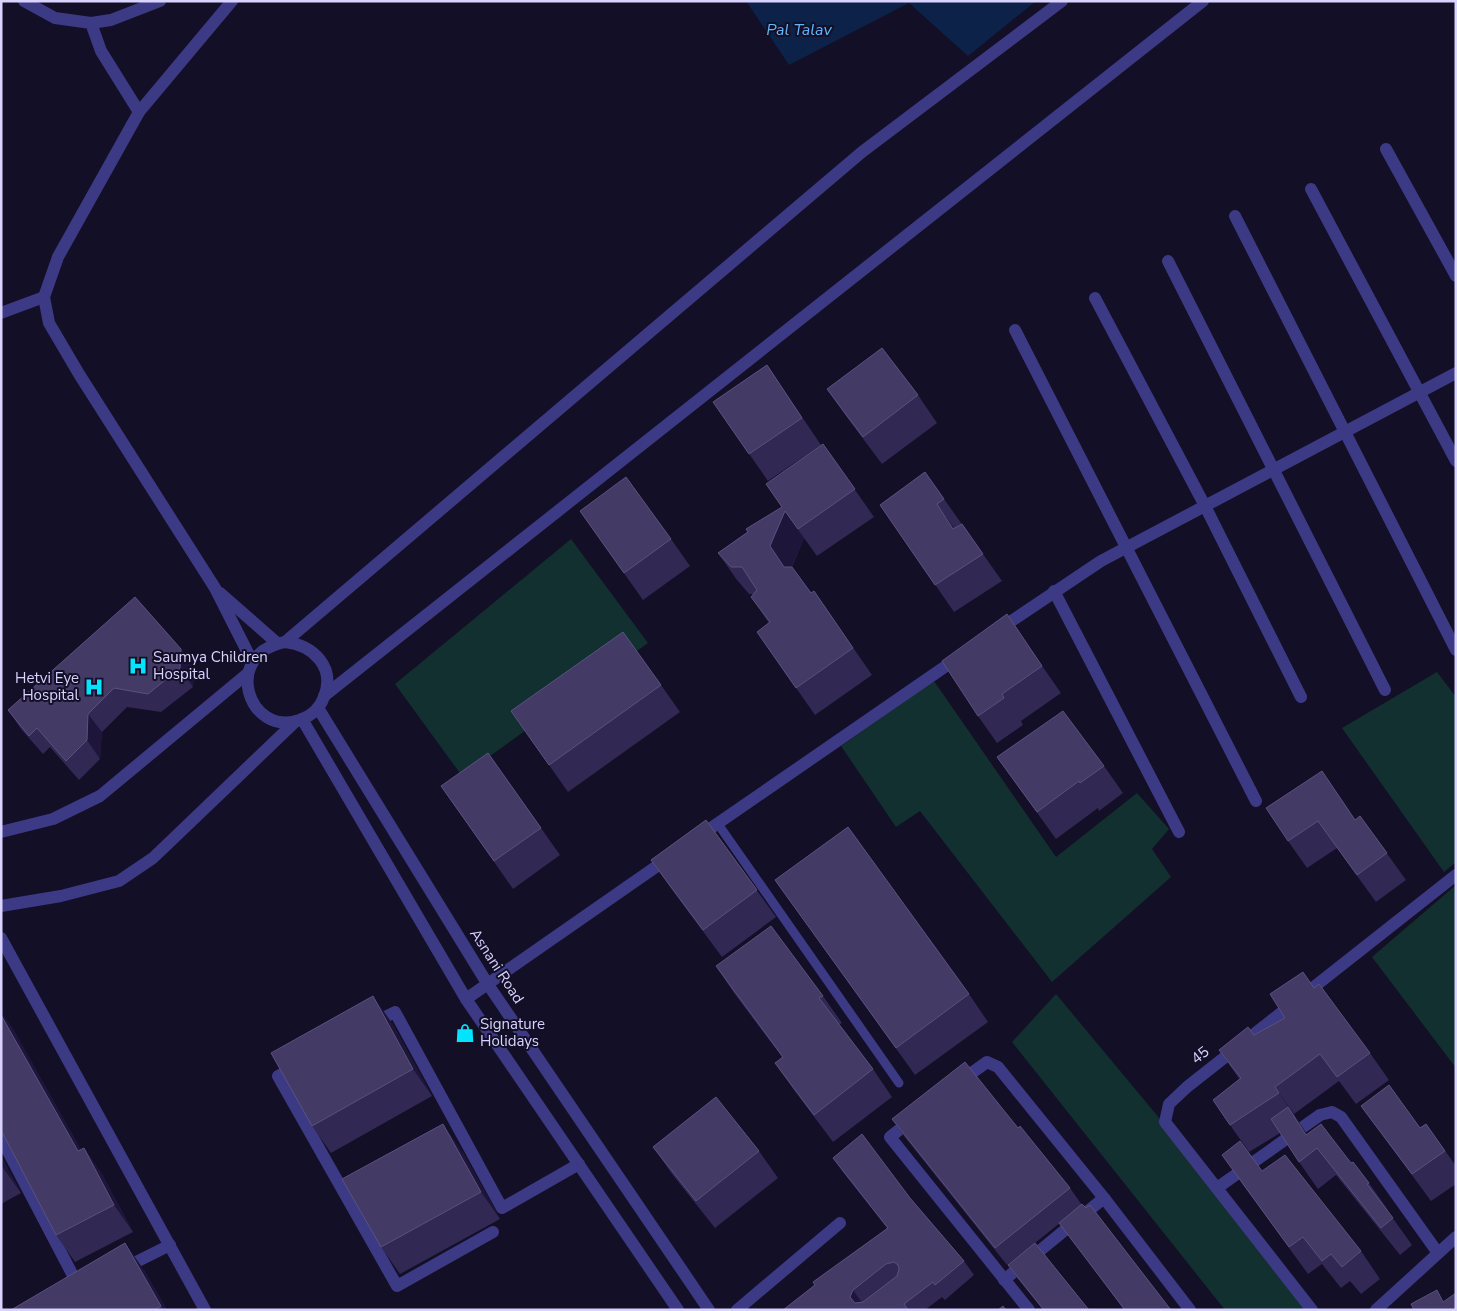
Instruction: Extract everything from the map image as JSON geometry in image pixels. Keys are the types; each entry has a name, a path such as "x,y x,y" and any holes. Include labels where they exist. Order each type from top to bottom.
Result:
{"street":[{"path":"24,1 55,18 91,23 112,20 160,1"},
{"path":"232,1 139,112 58,257 44,297 49,323 79,374 215,588 252,662"},
{"path":"299,720 282,722 270,718 259,711 251,700 247,687 247,674 252,662 261,651 281,642 862,152 1062,1"},
{"path":"1,906 61,896 118,881 153,858 299,720 321,702 1203,1"},
{"path":"91,23 101,51 139,112"},
{"path":"1386,149 1456,276"},
{"path":"1311,188 1456,460"},
{"path":"1236,216 1456,650"},
{"path":"1168,261 1385,690"},
{"path":"1,313 44,297"},
{"path":"1095,298 1205,506 1301,697"},
{"path":"1014,330 1256,801"},
{"path":"988,637 1054,591 1126,548 1456,372"},
{"path":"215,588 281,642 298,643 310,649 320,658 325,670 327,684 321,702"},
{"path":"1054,591 1179,832"},
{"path":"466,999 972,648"},
{"path":"1,832 53,819 100,796 247,674"},
{"name":"Asnani Road","path":"321,702 487,984 709,1310"},
{"path":"299,720 466,999 678,1310"},
{"name":"45","path":"1312,1310 1165,1122 1169,1104 1187,1087 1456,876"},
{"path":"1,938 205,1310"},
{"path":"362,1030 395,1012 502,1208 579,1164"},
{"path":"312,1058 278,1076 396,1286 493,1232"},
{"path":"951,1088 987,1062 998,1068 1104,1198 1190,1310"},
{"path":"1217,1188 1320,1115 1332,1112 1341,1117 1438,1253"},
{"path":"921,1113 890,1137 1029,1310"},
{"path":"1,1138 84,1287 66,1297"},
{"path":"1004,1280 1104,1198"},
{"path":"737,1310 840,1223"},
{"path":"1376,1310 1456,1237"},
{"path":"113,1273 170,1245"}],"lane":[{"path":"718,824 899,1083"}],"green space":[{"path":"571,539 648,643 462,776 395,684"},
{"path":"1437,672 1456,697 1456,862 1444,872 1342,728"},
{"path":"934,681 1056,857 1137,793 1169,829 1152,849 1171,877 1052,982 920,811 896,827 841,746"},
{"path":"1456,885 1456,1068 1372,957"},
{"path":"1056,994 1319,1310 1225,1310 1012,1042"}],"water":[{"name":"Pal Talav","path":"746,1 1036,1 968,56 909,3 789,65"}],"building":[{"path":"882,348 918,395 863,437 827,389"},
{"path":"767,365 802,418 749,454 713,402"},
{"path":"823,444 855,489 798,529 785,511 770,546 784,567 792,567 811,593 814,591 853,648 796,688 757,632 770,622 751,597 757,590 742,567 731,567 718,553 748,532 746,529 782,507 766,484"},
{"path":"925,472 944,499 937,504 953,529 962,524 983,554 935,585 880,505"},
{"path":"626,477 671,539 624,573 580,511"},
{"path":"135,597 181,649 180,668 148,694 114,688 88,714 87,740 66,761 37,728 29,736 8,710"},
{"path":"1007,614 1042,666 1002,694 1004,698 978,716 942,661"},
{"path":"623,632 661,685 549,765 511,711"},
{"path":"1063,711 1104,766 1080,783 1079,781 1037,812 997,757"},
{"path":"488,753 541,828 494,861 441,786"},
{"path":"1322,771 1355,820 1360,816 1387,853 1357,875 1318,821 1288,841 1266,808"},
{"path":"706,820 757,890 703,930 651,860"},
{"path":"848,827 969,994 896,1048 775,880"},
{"path":"771,926 823,996 819,998 873,1069 814,1115 775,1063 783,1057 716,966"},
{"path":"1303,972 1314,988 1319,984 1370,1053 1337,1077 1320,1054 1275,1087 1279,1093 1230,1125 1213,1100 1241,1078 1219,1050 1248,1027 1254,1035 1285,1018 1270,994"},
{"path":"373,996 413,1069 312,1126 271,1053"},
{"path":"1,1015 78,1151 84,1148 114,1205 56,1235 1,1130"},
{"path":"965,1062 1018,1128 1020,1126 1070,1188 995,1248 892,1119"},
{"path":"1389,1085 1420,1128 1426,1124 1445,1151 1412,1174 1361,1106"},
{"path":"716,1097 759,1151 696,1201 653,1147"},
{"path":"1288,1107 1306,1135 1321,1124 1351,1163 1353,1162 1393,1218 1381,1228 1317,1148 1299,1162 1271,1119"},
{"path":"443,1124 481,1192 381,1247 342,1179"},
{"path":"862,1134 910,1198 964,1261 935,1285 933,1282 904,1304 908,1310 783,1310 815,1285 813,1282 888,1228 833,1158","holes":["894,1262 898,1265 897,1276 863,1302 855,1303 850,1297 853,1290 886,1264"]},
{"path":"1240,1141 1262,1171 1285,1155 1361,1251 1342,1267 1331,1254 1322,1261 1303,1237 1289,1247 1222,1155"},
{"path":"1082,1204 1086,1208 1090,1205 1171,1310 1125,1310 1059,1223"},
{"path":"125,1243 161,1306 154,1310 11,1310"},
{"path":"1035,1243 1089,1310 1044,1310 1008,1265"},
{"path":"1437,1290 1443,1302 1456,1293 1456,1310 1414,1310 1411,1304"},
{"path":"1003,1306 1006,1310 998,1310"}],"place":[{"name":"Saumya Children Hospital","path":"138,666"},
{"name":"Hetvi Eye Hospital","path":"94,687"},
{"name":"Signature Holidays","path":"465,1033"}]}
